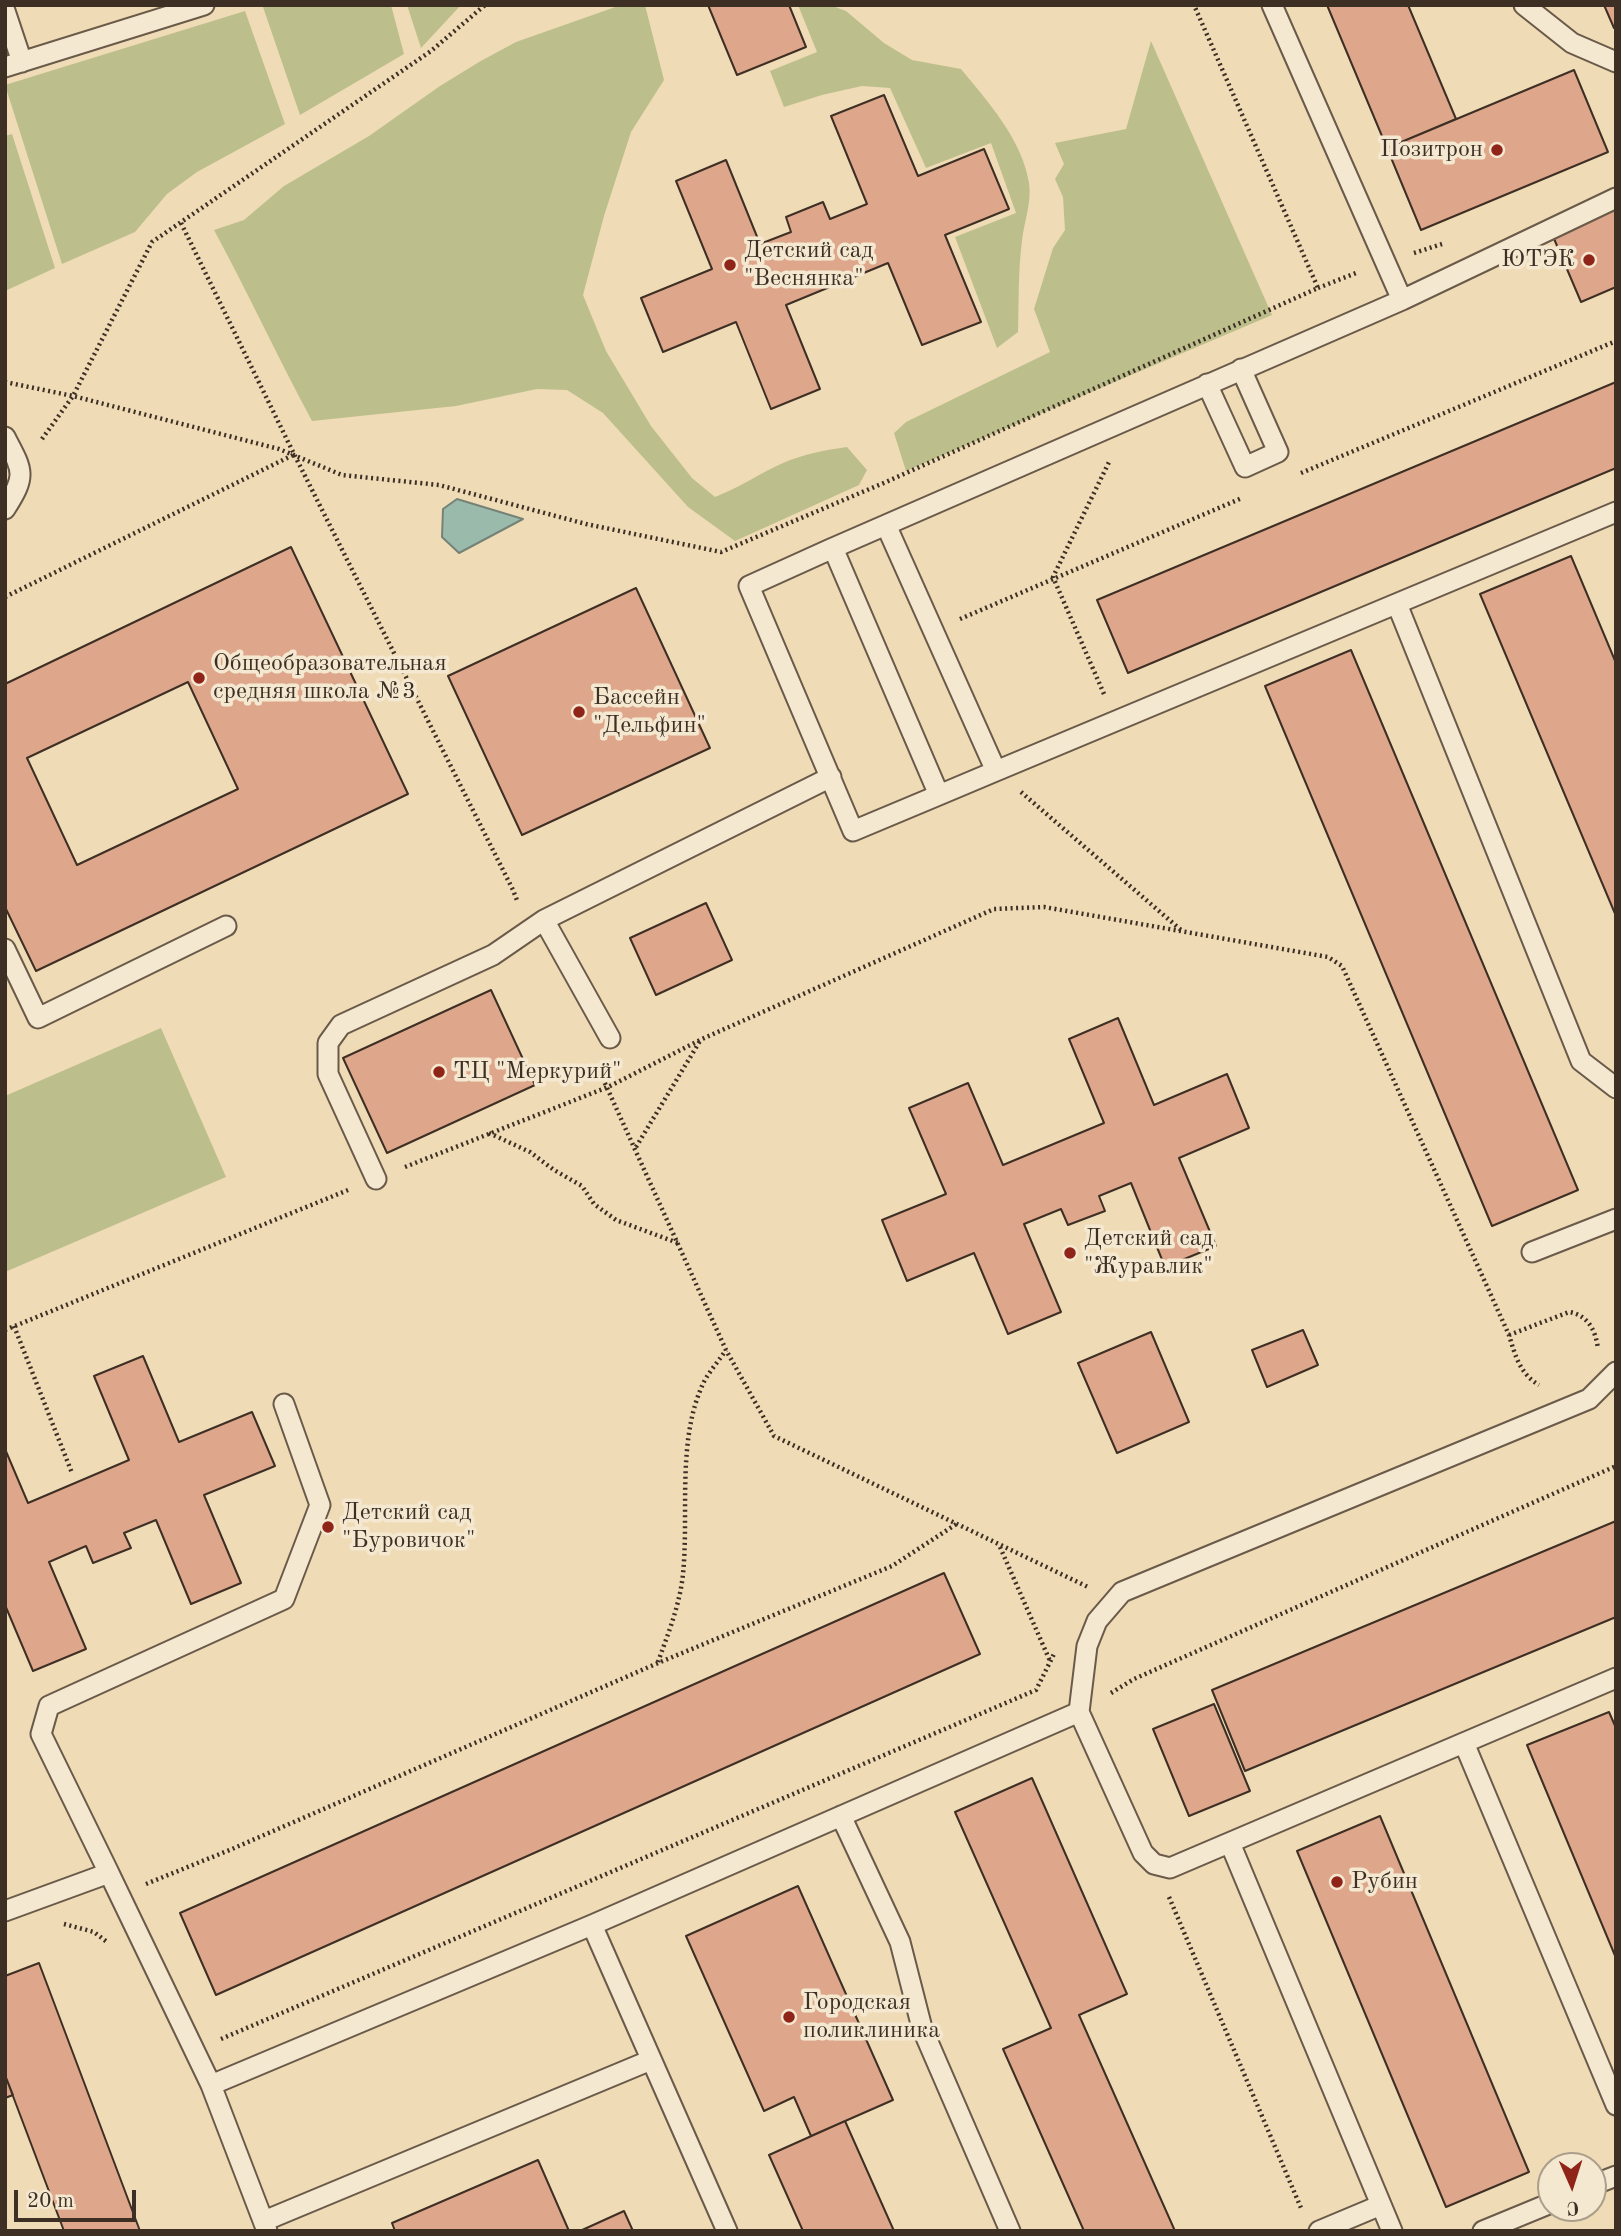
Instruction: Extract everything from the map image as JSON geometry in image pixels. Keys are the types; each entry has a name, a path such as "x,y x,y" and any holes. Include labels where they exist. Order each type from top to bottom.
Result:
{"lane":[{"path":"5,11 13,65 204,5"},
{"path":"1272,5 1402,300"},
{"path":"1524,5 1572,43 1616,62"},
{"path":"1614,518 1397,604 853,831 749,586 1402,300 1616,198"},
{"path":"1208,384 1245,467 1278,452 1241,369"},
{"path":"5,437 21,467 19,487 5,509"},
{"path":"887,525 996,771"},
{"path":"833,548 939,794"},
{"path":"1397,604 1581,1061 1616,1088"},
{"path":"376,1179 328,1074 328,1043 341,1025 493,955 544,920 831,777"},
{"path":"544,920 610,1038"},
{"path":"5,949 38,1018 226,926"},
{"path":"1532,1252 1616,1219"},
{"path":"1616,1372 1589,1399 1122,1592 1097,1621 1087,1646 1079,1712 1143,1853 1154,1864 1170,1868 1616,1678"},
{"path":"284,1405 320,1506 284,1599 49,1706 41,1734 195,2050 266,2226 651,2060"},
{"path":"211,2085 592,1925 1079,1712"},
{"path":"1464,1743 1616,2105"},
{"path":"841,1816 900,1942 922,2028 1010,2231"},
{"path":"1230,1843 1392,2231"},
{"path":"5,1911 109,1873"},
{"path":"592,1925 727,2231"},
{"path":"1312,2224 1381,2204"},
{"path":"1483,2231 1537,2209"}],"path":[{"path":"73,396 152,242 430,51 485,5"},
{"path":"5,382 73,396 294,454 342,475 439,485 586,524 721,552 886,482 1318,288 1194,5"},
{"path":"181,223 513,890 527,931"},
{"path":"1115,721 1053,577 1131,417"},
{"path":"5,597 294,454"},
{"path":"996,771 1182,931"},
{"path":"5,1329 608,1087 702,1039 994,909 1044,907 1328,957 1342,965 1509,1335 1521,1369 1530,1380 1541,1387"},
{"path":"635,1148 702,1039"},
{"path":"595,1063 726,1350 774,1436 1088,1587 1082,1599"},
{"path":"488,1133 530,1152 582,1186 594,1204 616,1220 678,1242"},
{"path":"1509,1335 1552,1317 1569,1312 1578,1313 1588,1322 1595,1334 1598,1347 1596,1360"},
{"path":"14,1326 72,1472"},
{"path":"658,1663 672,1624 683,1576 685,1472 692,1419 702,1385 726,1350"},
{"path":"1000,1546 1050,1661 1079,1712 1134,1679 1616,1466"},
{"path":"232,1849 658,1663 892,1566 958,1524"},
{"path":"195,2050 1035,1690 1056,1649"},
{"path":"1154,1864 1312,2224"}],"green space":[{"path":"391,5 404,54 300,115 263,7"},
{"path":"407,5 461,5 421,48"},
{"path":"621,5 645,5 664,80 631,132 604,216 583,295 606,351 651,426 692,478 715,497 783,463 831,449 847,447 867,470 859,485 735,541 688,507 603,413 567,390 537,389 456,406 312,421 214,230 244,220 284,186 369,136 479,62 516,42"},
{"path":"798,5 830,5 846,11 884,43 912,60 961,69 1012,136 1025,167 1029,197 1019,275 1018,332 997,348 955,237 1016,213 991,143 926,168 890,88 862,86 784,107 770,71 817,52"},
{"path":"245,11 285,124 197,172 167,194 135,232 62,264 5,85"},
{"path":"1151,41 1272,315 906,471 894,433 906,422 1050,352 1034,309 1053,248 1065,230 1063,197 1055,179 1064,164 1055,143 1126,129"},
{"path":"12,134 55,268 5,291 5,136"},
{"path":"161,1028 226,1177 5,1272 5,1096"}],"shaded area":[{"path":"457,499 523,519 459,553 442,537 443,509"}],"building":[{"path":"708,5 789,5 806,47 737,75"},
{"path":"1327,5 1408,5 1456,119 1387,148"},
{"path":"1604,5 1616,5 1614,28"},
{"name":"Позитрон","path":"1574,70 1608,152 1421,230 1387,148"},
{"path":"884,95 918,176 984,149 1009,209 945,235 981,322 922,345 888,263 786,305 820,389 771,409 736,322 663,352 641,298 712,269 676,181 726,160 760,244 791,232 786,217 823,202 830,219 867,204 831,116"},
{"name":"ЮТЭК","path":"1616,206 1616,287 1581,302 1552,234"},
{"path":"1616,382 1616,468 1128,673 1097,600"},
{"path":"291,547 408,794 36,971 5,907 5,684","holes":["188,682 238,789 77,865 27,758"]},
{"path":"1571,556 1616,663 1616,916 1480,594"},
{"name":"Бассейн \"Дельфин\"","path":"636,588 710,748 522,835 448,676"},
{"path":"1351,650 1578,1190 1492,1226 1265,686"},
{"path":"706,903 732,960 656,995 630,938"},
{"name":"ТЦ \"Меркурий\"","path":"491,990 535,1085 387,1153 343,1058"},
{"path":"1118,1018 1154,1105 1227,1074 1249,1128 1179,1158 1216,1246 1165,1267 1131,1183 1099,1196 1105,1211 1068,1225 1061,1209 1024,1224 1061,1312 1008,1334 974,1253 907,1281 882,1220 946,1194 909,1108 968,1083 1003,1165 1104,1123 1069,1039"},
{"path":"1303,1330 1318,1365 1267,1387 1252,1350"},
{"path":"1151,1332 1189,1422 1117,1453 1078,1363"},
{"path":"143,1356 179,1442 252,1412 275,1466 204,1495 241,1583 191,1604 156,1520 124,1533 131,1548 93,1563 86,1546 49,1562 86,1649 33,1671 5,1605 5,1449 28,1503 129,1460 94,1376"},
{"path":"1616,1521 1616,1617 1245,1771 1212,1690"},
{"path":"944,1573 980,1654 216,1995 180,1913"},
{"path":"1214,1704 1250,1791 1189,1816 1153,1729"},
{"path":"1609,1712 1616,1728 1616,1958 1527,1745"},
{"path":"1032,1778 1127,1994 1079,2015 1175,2231 1084,2231 1003,2049 1051,2028 955,1812"},
{"path":"1380,1816 1529,2172 1446,2207 1297,1851"},
{"name":"Городская поликлиника","path":"798,1886 893,2100 811,2136 794,2097 764,2111 686,1936"},
{"path":"39,1963 140,2231 64,2231 5,2075 5,1976"},
{"path":"5,2075 13,2095 5,2098"},
{"path":"845,2121 894,2231 803,2231 769,2155"},
{"path":"538,2160 569,2231 395,2231 392,2223"},
{"path":"624,2211 633,2231 580,2231"}],"place":[{"name":"Позитрон","path":"1497,150"},
{"name":"ЮТЭК","path":"1589,260"},
{"name":"Детский сад \"Веснянка\"","path":"730,265"},
{"name":"Общеобразовательная средняя школа №3","path":"199,678"},
{"name":"Бассейн \"Дельфин\"","path":"579,712"},
{"name":"ТЦ \"Меркурий\"","path":"439,1072"},
{"name":"Детский сад \"Журавлик\"","path":"1070,1253"},
{"name":"Детский сад \"Буровичок\"","path":"328,1527"},
{"name":"Рубин","path":"1337,1882"},
{"name":"Городская поликлиника","path":"789,2017"}]}
